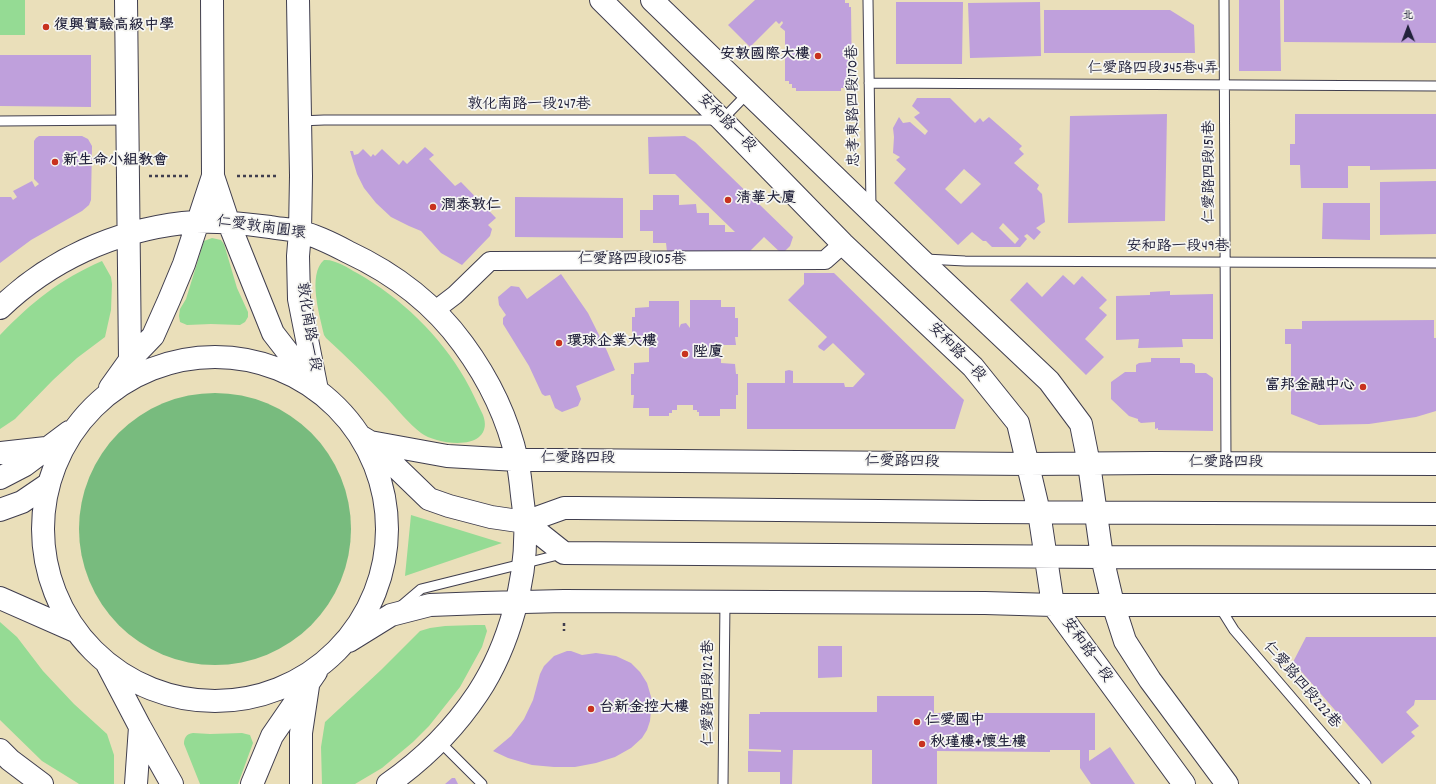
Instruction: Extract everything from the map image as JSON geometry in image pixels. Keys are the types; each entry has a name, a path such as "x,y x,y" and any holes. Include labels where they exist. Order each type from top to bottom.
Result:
{"main road":[{"path":"126,0 130,360"},
{"name":"敦化南路一段","path":"212,0 213,176 228,221 273,333 317,390"},
{"name":"敦化南路一段","path":"298,0 300,232 298,256 299,299 317,390"},
{"name":"安和路一段","path":"601,0 722,120 843,244 973,367 1018,423 1029,464 1039,512 1053,605 1184,784"},
{"path":"652,0 920,259 1049,381 1081,424 1089,464 1102,557 1113,604 1125,641 1150,680 1227,784"},
{"name":"敦化南路一段","path":"105,396 130,360 153,336 169,300 213,176"},
{"name":"仁愛敦南圓環","path":"0,308 39,276 67,259 97,244 129,233 163,226 198,221 228,221 300,232 330,243 368,261 403,284 434,311 463,344 486,380 505,419 518,460 525,522 523,564 516,602 507,633 499,653 479,691 461,717 440,742 410,769 388,784"},
{"path":"1436,514 564,508 525,522 491,517 449,506 430,499 365,439 341,410 317,390 277,368 232,358 187,359 143,372 105,396 89,411 75,428 54,465 47,485 42,523 45,561 56,598 75,631 107,663 135,681 166,694 198,700 232,700 254,696 295,681 323,663 349,641 391,615 430,606 564,601 977,603 1053,605 1436,605"},
{"path":"0,478 25,465 75,428"},
{"path":"349,641 368,608 380,581 386,551 388,521 384,491 365,439"},
{"name":"仁愛路四段","path":"365,439 447,456 518,460 1029,464 1436,464"},
{"path":"0,453 46,448"},
{"path":"0,510 22,502 47,485"},
{"path":"525,522 564,553 1436,558"},
{"path":"0,598 75,631"},
{"path":"107,663 140,727 172,784"},
{"path":"252,784 272,736 323,663"},
{"path":"301,784 301,733 309,681"},
{"path":"136,784 140,727"},
{"path":"3,760 42,784"}],"street":[{"name":"仁愛路四段105巷","path":"434,311 455,295 490,261 825,260 843,244"}],"lane":[{"name":"忠孝東路四段170巷","path":"868,0 871,211"},
{"name":"仁愛路四段151巷","path":"1224,0 1226,464"},
{"name":"仁愛路四段345巷4弄","path":"869,82 1436,86"},
{"path":"722,120 748,93"},
{"path":"0,121 128,120"},
{"name":"敦化南路一段247巷","path":"299,121 722,120"},
{"name":"安和路一段49巷","path":"920,259 965,261 1436,263"},
{"path":"391,615 421,589 564,553"},
{"name":"仁愛路四段122巷","path":"724,784 725,602"},
{"name":"仁愛路四段222巷","path":"1218,604 1234,630 1366,784"},
{"path":"440,742 482,784"}],"green space":[{"path":"0,0 25,0 25,35 0,35"},
{"path":"212,238 221,240 224,244 237,288 248,312 248,317 245,322 240,325 187,325 180,322 180,309 186,299 204,241"},
{"path":"324,260 341,264 389,294 418,319 444,347 468,384 483,415 485,427 479,437 466,442 458,443 433,439 421,433 342,352 326,338 318,307 315,285 316,275"},
{"path":"102,261 111,277 112,284 111,310 105,337 77,358 15,419 0,429 0,335 47,292 87,268"},
{"path":"215,393 242,396 267,403 291,416 311,433 328,453 341,477 348,502 351,529 348,556 341,581 328,605 311,625 291,642 267,655 242,662 215,665 188,662 163,655 139,642 119,625 102,605 89,581 82,556 79,529 82,502 89,477 102,453 119,433 139,416 163,403 188,396"},
{"path":"411,515 502,543 405,576"},
{"path":"0,622 17,637 43,671 74,704 107,734 114,755 114,784 79,784 42,761 0,720"},
{"path":"485,625 487,631 482,647 460,687 429,726 413,742 382,768 355,784 322,784 321,747 325,722 420,631 445,626"},
{"path":"193,733 242,733 250,735 253,743 238,784 200,784 184,744 186,737"}],"building":[{"name":"安敦國際大樓","path":"755,0 845,0 845,3 849,3 849,7 851,7 852,81 848,81 848,84 845,84 845,88 841,88 841,91 796,91 796,88 792,88 792,84 789,84 789,81 785,81 785,31 780,27 783,23 782,21 779,24 776,21 750,47 728,25"},
{"path":"1239,0 1280,0 1281,71 1239,71"},
{"path":"1284,0 1436,0 1436,43 1284,42"},
{"path":"896,2 963,2 962,64 896,64"},
{"path":"1040,2 1041,56 970,58 968,3"},
{"path":"1044,10 1170,10 1194,25 1195,53 1044,53"},
{"path":"0,55 91,55 91,107 0,106"},
{"path":"917,98 950,98 975,123 980,118 983,122 989,117 1022,146 1019,149 1024,154 1014,163 1039,185 1037,189 1042,194 1045,222 1036,228 1041,232 1034,240 1027,234 1024,236 1027,239 1020,247 992,247 972,232 958,245 894,183 906,169 896,160 900,157 893,153 893,128 899,117 903,123 910,122 925,135 928,131 914,117 920,113 912,106","holes":["964,169 981,184 961,204 945,189","1003,223 1019,239 1015,244 999,228"]},
{"path":"1167,114 1165,221 1068,223 1070,116"},
{"path":"1295,114 1436,114 1436,169 1370,170 1370,166 1348,166 1348,188 1301,188 1300,165 1290,165 1290,144 1295,144"},
{"path":"39,136 82,136 88,139 92,146 91,200 89,205 82,211 31,240 0,263 0,197 11,197 13,200 17,197 13,191 32,181 35,187 39,184 34,179 34,141"},
{"name":"清華大廈","path":"685,136 695,142 793,237 790,246 782,254 764,237 749,252 667,252 666,243 653,243 653,231 640,231 640,210 653,210 653,195 679,195 679,205 696,204 697,213 709,213 709,225 725,225 725,232 735,232 675,174 649,174 648,137"},
{"name":"潤泰敦仁","path":"425,147 434,155 429,159 455,186 461,182 496,218 488,225 492,229 490,236 462,265 441,253 421,231 391,217 376,203 364,188 357,174 350,151 353,151 354,155 358,154 363,149 371,157 373,154 375,156 382,149 399,165 403,160 407,164"},
{"path":"1436,181 1436,234 1380,235 1380,182"},
{"path":"515,197 623,198 623,238 515,237"},
{"path":"1323,203 1370,203 1370,240 1322,239"},
{"path":"804,273 834,273 964,400 955,429 747,429 747,383 785,383 785,371 789,370 793,371 793,383 844,383 845,387 853,387 865,374 833,343 824,351 819,348 818,346 827,337 788,300 804,284"},
{"name":"環球企業大樓","path":"561,274 588,313 615,370 576,386 581,399 578,406 562,412 555,408 550,395 545,396 542,394 529,366 503,324 503,318 506,315 499,305 498,297 511,286 519,287 527,299"},
{"path":"1063,275 1074,285 1082,276 1107,300 1099,308 1107,315 1085,339 1104,357 1086,375 1010,300 1027,282 1042,297"},
{"path":"1170,291 1170,295 1213,294 1213,339 1182,339 1183,347 1138,348 1139,339 1116,340 1116,296 1150,295 1150,292"},
{"name":"陛廈","path":"690,300 721,300 721,307 735,307 735,318 738,318 738,337 735,337 736,345 721,345 721,363 735,364 736,374 738,374 736,409 720,409 720,416 699,416 699,412 697,412 697,410 693,410 693,405 677,405 677,410 672,410 672,413 669,413 669,416 649,416 649,408 633,408 634,395 631,395 631,374 634,374 634,363 649,362 649,344 634,344 634,336 632,336 632,317 635,317 635,308 649,307 649,301 679,301 679,328 681,324 686,323 690,328"},
{"name":"富邦金融中心","path":"1434,320 1434,338 1436,338 1436,411 1416,417 1369,424 1319,425 1291,414 1291,344 1285,344 1285,329 1302,329 1302,321"},
{"path":"1151,358 1180,358 1180,363 1192,363 1195,365 1195,373 1206,373 1213,378 1213,431 1158,430 1158,428 1155,429 1155,422 1141,423 1138,419 1129,416 1111,399 1111,382 1125,372 1136,372 1136,365 1139,363 1151,362"},
{"path":"1306,637 1436,637 1436,700 1415,700 1414,705 1406,712 1419,726 1411,732 1415,736 1382,764 1293,662"},
{"path":"818,646 842,646 842,677 818,678"},
{"name":"台新金控大樓","path":"567,651 582,655 596,653 616,656 631,663 640,672 647,683 652,700 650,721 642,738 631,748 615,757 596,763 575,767 532,765 508,758 493,751 511,736 524,719 533,700 540,674 544,666 554,656"},
{"name":"秋瑾樓+懷生樓","path":"877,696 934,696 934,713 1095,713 1095,750 1089,750 1089,761 1110,747 1135,784 1091,784 1080,768 1080,750 1050,750 1050,752 937,751 937,784 872,784 872,750 793,750 792,784 780,784 780,772 748,772 748,751 781,752 781,750 749,749 749,714 760,714 760,712 877,712"},
{"path":"452,778 455,778 458,784 445,784"}],"place":[{"name":"復興實驗高級中學","path":"46,27"},
{"name":"安敦國際大樓","path":"818,56"},
{"name":"新生命小組教會","path":"55,162"},
{"name":"清華大廈","path":"728,200"},
{"name":"潤泰敦仁","path":"433,207"},
{"name":"環球企業大樓","path":"559,343"},
{"name":"陛廈","path":"685,354"},
{"name":"富邦金融中心","path":"1363,387"},
{"name":"台新金控大樓","path":"591,709"},
{"name":"仁愛國中","path":"917,722"},
{"name":"秋瑾樓+懷生樓","path":"922,744"}]}
